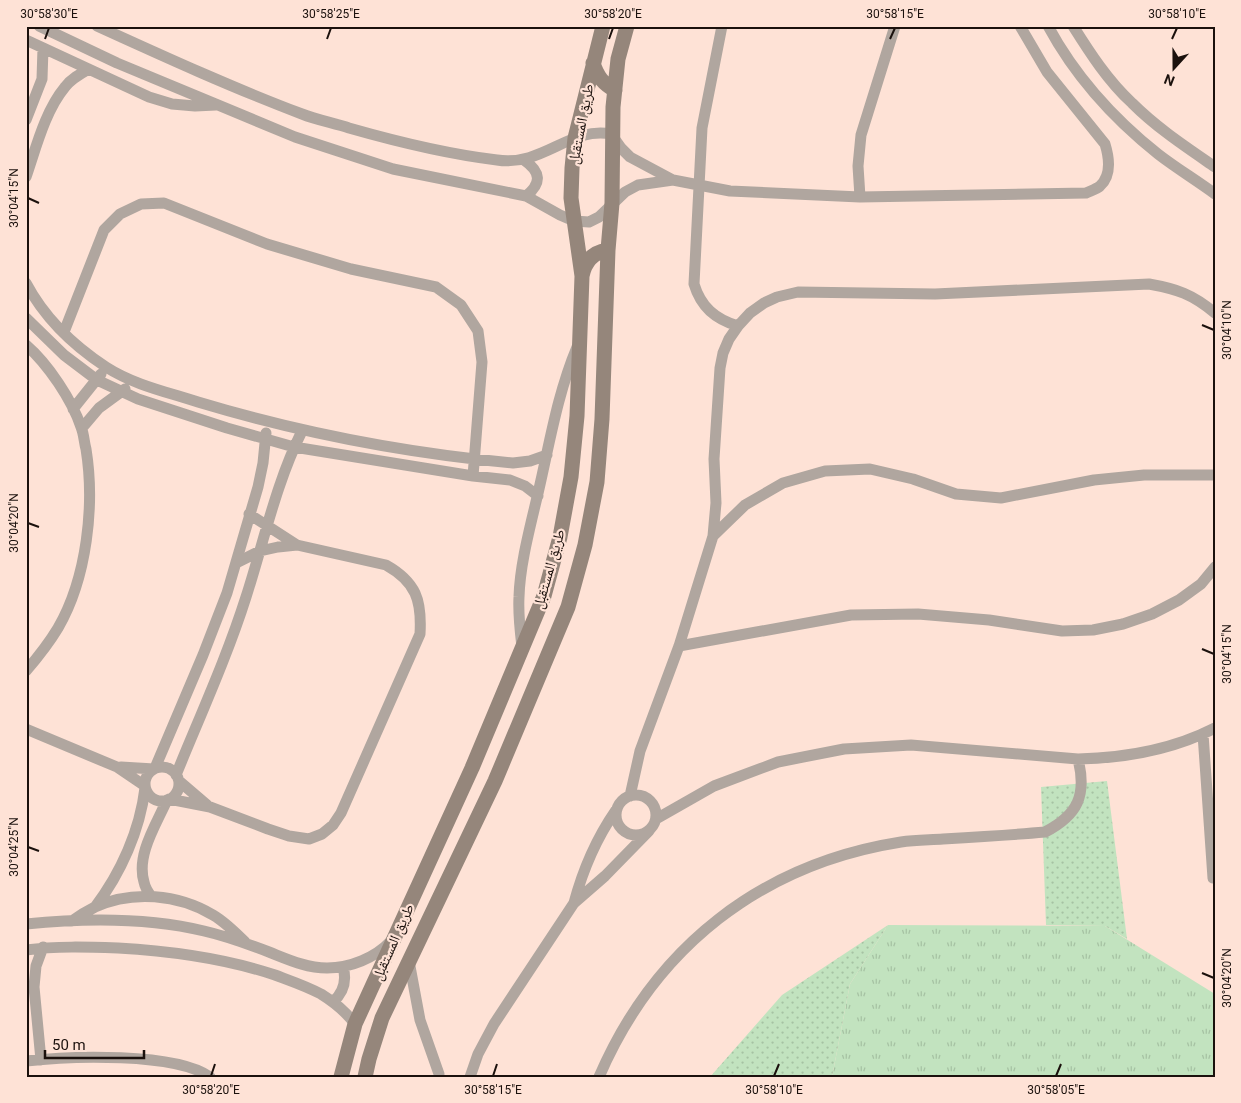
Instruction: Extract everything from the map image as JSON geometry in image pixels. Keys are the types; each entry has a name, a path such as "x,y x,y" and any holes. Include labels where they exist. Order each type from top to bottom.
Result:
{"main road":[{"name":"طريق المستقبل","path":"341,1077 355,1024 472,768 544,596 562,529 572,468 577,416 582,276 571,198 572,168 575,138 603,26"},
{"name":"طريق المستقبل","path":"365,1077 382,1018 495,780 568,607 585,545 597,482 602,419 608,250 612,203 612,134 618,59 627,26"},
{"path":"594,63 595,70 603,82 615,90"},
{"path":"582,276 583,268 593,255 600,251 608,250"},
{"path":"484,740 487,744 497,749 508,748"},
{"path":"472,768 477,767 488,771 495,780"}],"street":[{"path":"39,26 117,63 295,136 393,169 526,196 574,221 589,222 599,217 625,192 638,185 672,180 730,191 860,197 1086,193 1100,186 1106,176 1109,166 1105,144 1047,72 1020,26"},
{"path":"97,26 303,114 400,143 498,161 524,160 542,154 587,133 599,132 612,134 621,148 630,157 672,180"},
{"path":"722,26 702,128 694,284 698,296 714,316 738,326"},
{"path":"860,197 858,166 861,135 895,26"},
{"path":"1048,26 1079,75 1116,117 1158,154 1215,194"},
{"path":"1073,26 1095,61 1131,102 1172,138 1215,167"},
{"path":"26,40 149,96 172,104 195,106 218,104"},
{"path":"43,48 42,79 26,121 43,128"},
{"path":"26,176 43,128 56,100 76,76 89,69"},
{"path":"524,160 534,167 538,178 535,189 526,196"},
{"path":"64,332 104,230 120,214 141,204 164,203 267,244 351,269 436,287 462,304 478,331 482,362 473,476"},
{"path":"630,796 640,751 679,646 713,536 716,503 714,459 720,368 730,339 738,326 750,313 771,300 798,292 936,294 1149,284 1175,289 1199,300 1215,313"},
{"path":"27,287 44,312 64,332 106,367 137,383 302,431 360,442 513,463 530,461 547,455"},
{"path":"26,318 64,355 97,380 120,392 226,428 294,447 473,476 510,480 525,486 538,496"},
{"path":"522,647 519,626 519,596 523,566 563,387 580,341"},
{"path":"26,345 57,381 82,428 88,463 90,505 86,547 75,588 58,627 26,671"},
{"path":"73,409 106,367"},
{"path":"82,428 99,408 120,392 137,383"},
{"path":"95,907 108,890 118,871 139,820 147,776 155,769 206,648 226,593 258,487 267,421"},
{"path":"151,896 144,884 143,855 168,800 177,792 178,778 246,599 284,473 302,431"},
{"path":"713,536 745,505 783,483 825,471 870,469 913,479 956,494 1001,498 1094,480 1144,474 1215,475"},
{"path":"26,729 117,767 145,787 151,797 156,800 168,800 210,807 289,836 309,839 322,834 333,825 341,814 420,634 422,613 416,593 408,581 386,565 297,545 267,528 249,514"},
{"path":"236,563 260,551 297,545"},
{"path":"679,646 851,615 918,614 988,620 1062,631 1093,630 1123,624 1152,614 1179,600 1201,584 1215,567"},
{"path":"470,1077 478,1054 494,1024 574,903 606,876 649,831 656,819 714,786 778,762 844,749 911,745 1078,759 1104,758 1161,749 1215,728"},
{"path":"1203,734 1212,878"},
{"path":"599,1077 612,1047 634,1009 679,953 717,919 759,890 805,868 853,851 903,841 1045,832 1061,824 1073,811 1081,794 1082,777 1078,759"},
{"path":"117,767 155,769 165,767 210,807"},
{"path":"574,903 579,883 594,845 624,798 630,796 644,797 650,800 654,806 656,819"},
{"path":"616,810 617,822 625,832 637,835 649,831"},
{"path":"71,921 95,907 113,901 151,896 193,905 213,915 231,928 246,943"},
{"path":"26,924 115,920 160,923 203,931 246,943 309,967 326,968 343,967 365,960 385,948 394,938"},
{"path":"26,950 43,947 94,947 147,950 200,956 250,967 300,984 317,992 333,1002 355,1024"},
{"path":"41,1060 30,987 43,947"},
{"path":"409,961 420,1020 437,1076"},
{"path":"333,1002 338,998 344,986 343,967"},
{"path":"26,1061 83,1057 157,1062 190,1067 210,1077"}],"green space":[{"path":"1107,781 1127,939 1105,926 1046,925 1041,787"},
{"path":"888,925 1105,926 1215,994 1215,1077 832,1077 850,984"},
{"path":"888,925 850,984 832,1077 710,1077 782,995"}]}
